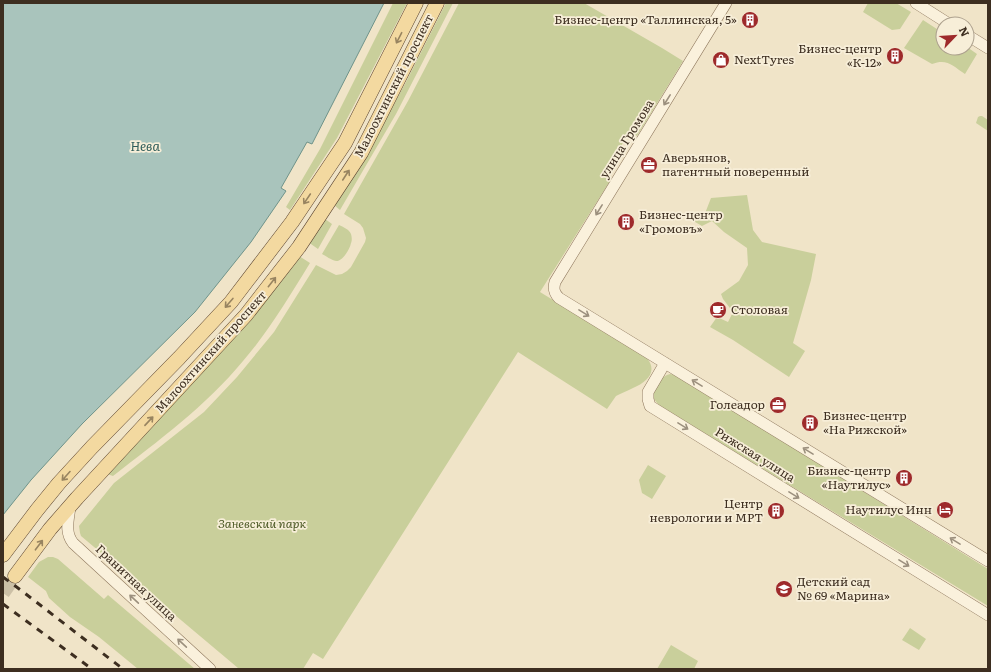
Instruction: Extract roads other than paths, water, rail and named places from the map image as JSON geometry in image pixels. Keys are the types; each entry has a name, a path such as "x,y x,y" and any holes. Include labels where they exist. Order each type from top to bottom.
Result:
{"main road":[{"name":"Малоохтинский проспект","path":"3,555 59,483 231,302 292,222 345,143 416,3"},
{"name":"Малоохтинский проспект","path":"15,576 50,529 70,506 246,315 299,247 360,153 437,3"}],"street":[{"name":"улица Громова","path":"665,363 559,298 554,290 554,286 555,282 726,3"},
{"path":"916,3 928,6 940,16"},
{"path":"975,40 988,48"},
{"path":"665,363 988,561"},
{"name":"Рижская улица","path":"665,363 648,392 650,406 988,615"},
{"name":"Гранитная улица","path":"70,506 67,528 73,542 210,669"}],"water":[{"name":"Нева","path":"3,3 384,3 312,144 307,142 281,188 286,191 251,242 195,312 82,424 31,480 3,515"}],"tunnel":[{"path":"3,593 15,576"}],"railway":[{"path":"3,577 123,669"},
{"path":"3,604 92,669"}],"place":[{"name":"Бизнес-центр «Таллинская, 5»","path":"750,20"},
{"name":"Бизнес-центр «К-12»","path":"895,56"},
{"name":"NextTyres","path":"721,60"},
{"name":"Аверьянов, патентный поверенный","path":"649,165"},
{"name":"Бизнес-центр «Громовъ»","path":"626,222"},
{"name":"Столовая","path":"718,310"},
{"name":"Голеадор","path":"778,405"},
{"name":"Бизнес-центр «На Рижской»","path":"810,423"},
{"name":"Бизнес-центр «Наутилус»","path":"904,478"},
{"name":"Наутилус Инн","path":"945,510"},
{"name":"Центр неврологии и МРТ","path":"776,511"},
{"name":"Детский сад № 69 «Марина»","path":"784,589"}],"park label":[{"name":"Заневский парк","path":"262,524"}]}
